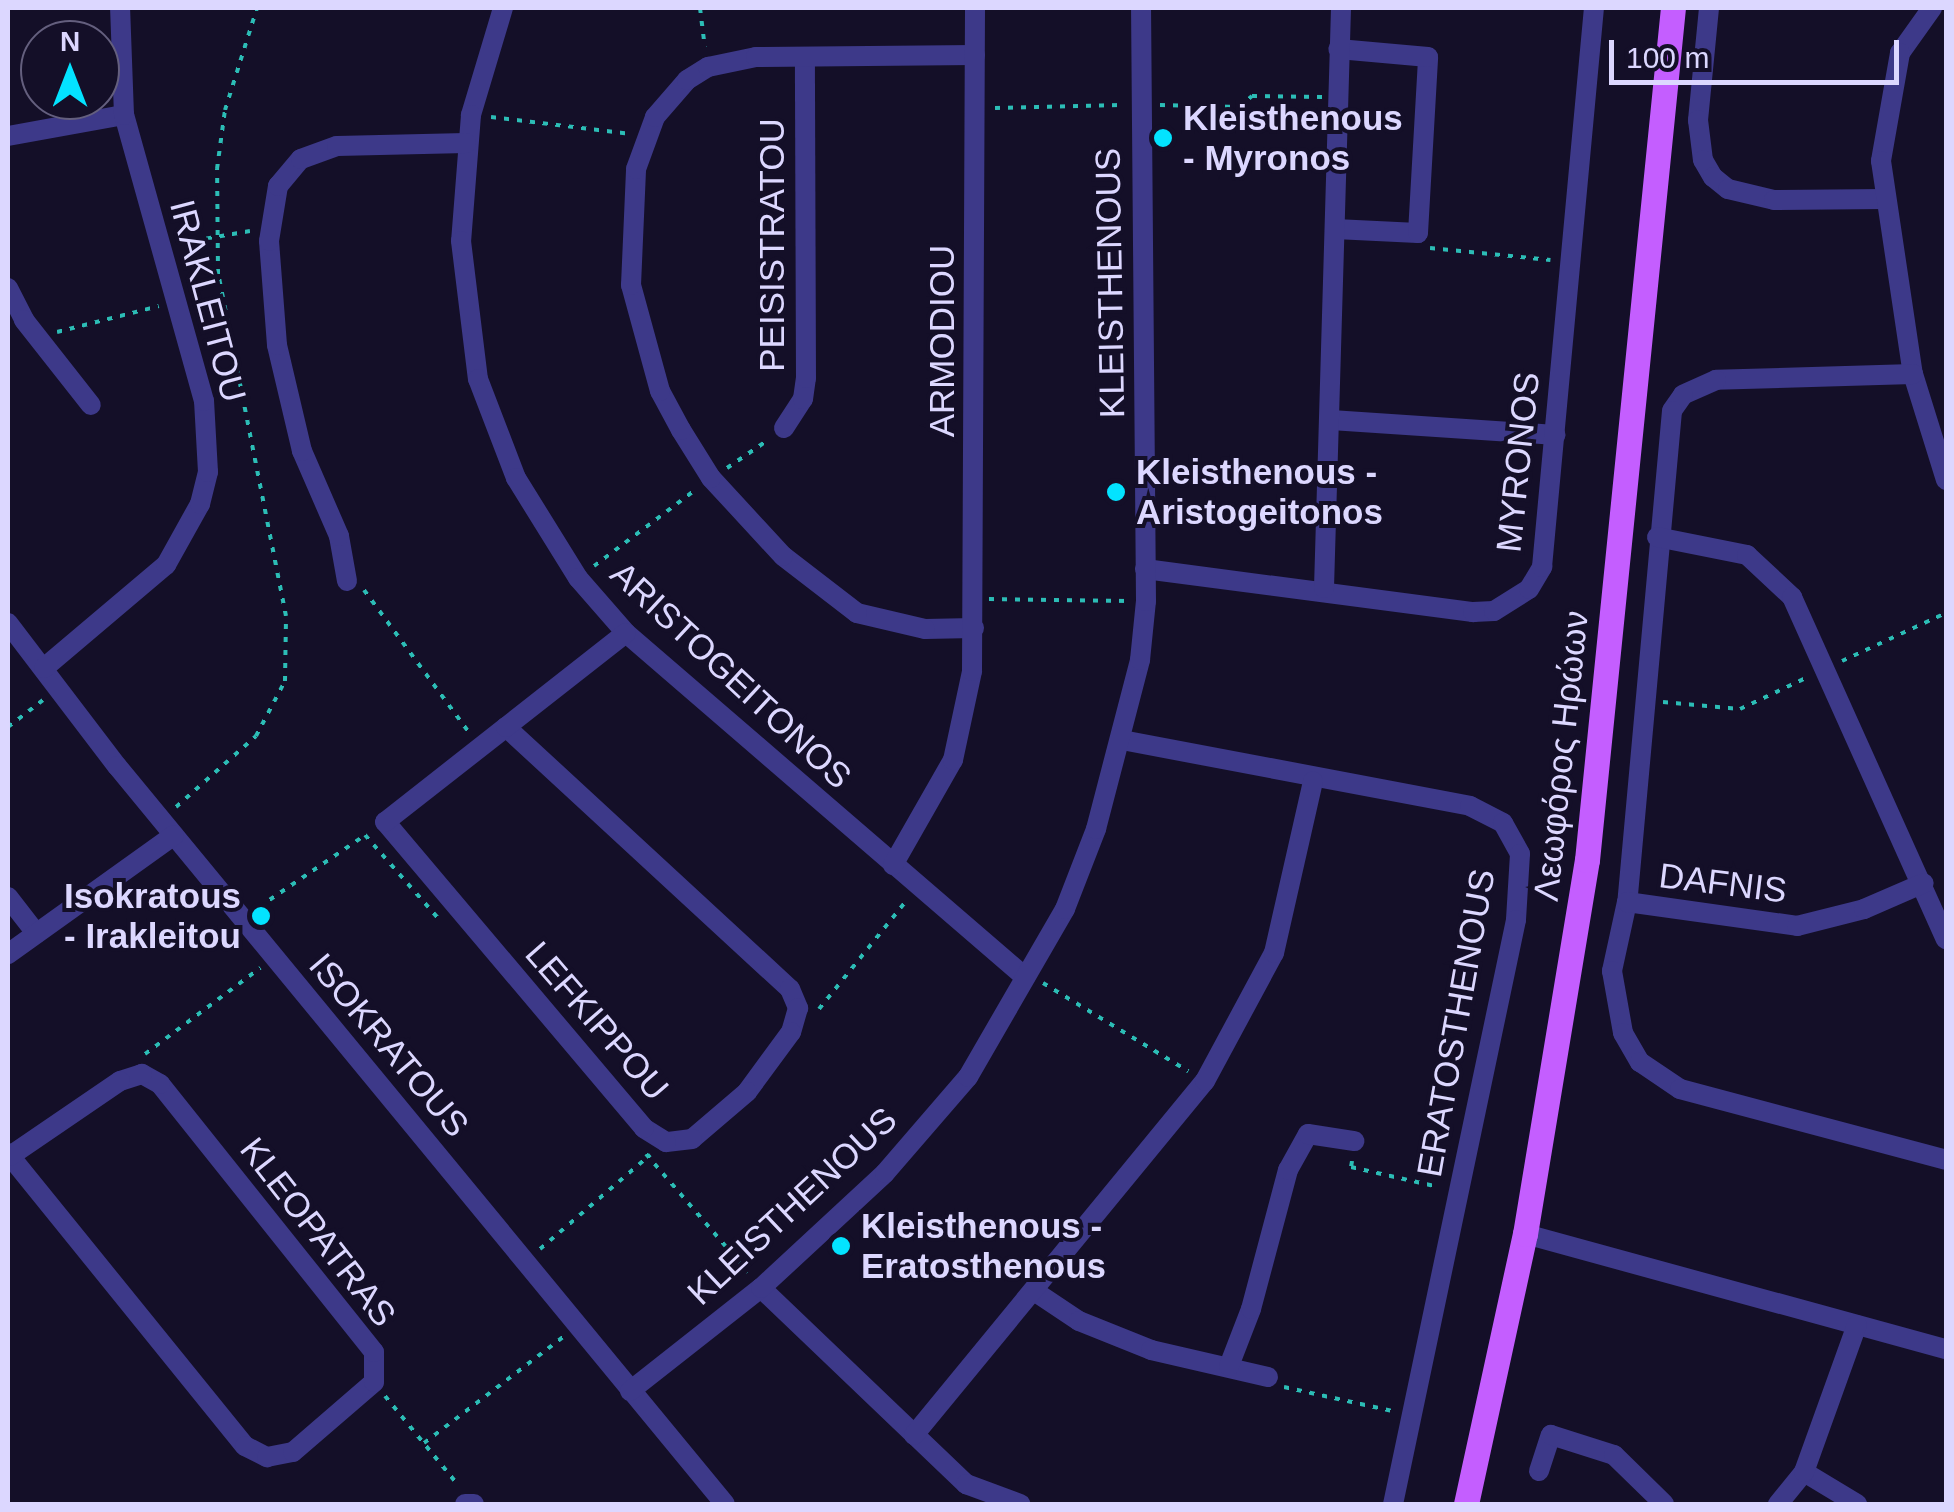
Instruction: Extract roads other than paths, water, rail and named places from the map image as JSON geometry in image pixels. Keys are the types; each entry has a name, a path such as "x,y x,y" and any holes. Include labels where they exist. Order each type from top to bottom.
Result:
{"main road":[{"name":"Λεωφόρος Ηρώων","path":"1466,1504 1525,1234 1587,860 1673,8"}],"street":[{"name":"IRAKLEITOU","path":"44,668 166,565 200,504 209,438 124,115 120,8"},
{"name":"ARISTOGEITONOS","path":"504,8 470,115 463,288 478,379 516,478 578,578 626,634 1025,977"},
{"name":"ARMODIOU","path":"892,865 953,760 972,671 974,8"},
{"name":"KLEISTHENOUS","path":"630,1391 761,1288 885,1173 968,1077 1065,909 1122,740 1146,601 1141,8"},
{"path":"1324,588 1341,8"},
{"name":"MYRONOS","path":"1146,569 1324,588 1473,612 1512,604 1542,567 1594,8"},
{"path":"1709,8 1698,132 1713,177 1728,189 1774,200 1884,199"},
{"path":"1932,8 1900,54 1889,90 1884,199 1913,374 1946,480"},
{"path":"1335,228 1418,233 1428,57 1338,49"},
{"path":"974,628 909,627 857,613 783,556 711,478 660,390 631,285 632,216 645,136 675,89 708,66 756,56 975,55"},
{"name":"PEISISTRATOU","path":"784,428 802,399 806,378 805,56"},
{"path":"8,136 124,115"},
{"path":"348,581 339,536 302,452 285,392 270,291 278,186 318,150 466,143"},
{"path":"8,288 38,337 92,405"},
{"path":"1913,374 1739,378 1683,395 1667,427 1627,902 1612,971 1623,1033 1640,1062 1680,1089 1946,1160"},
{"path":"1331,420 1556,435"},
{"path":"1658,537 1721,546 1769,570 1792,598 1828,667 1946,939"},
{"name":"ISOKRATOUS","path":"8,623 168,827 725,1504"},
{"path":"506,726 626,634"},
{"name":"LEFKIPPOU","path":"506,726 790,989 795,1017 747,1092 692,1139 666,1142 644,1128 385,822 506,726"},
{"name":"ERATOSTHENOUS","path":"1122,740 1313,781 1470,806 1504,824 1520,854 1516,920 1393,1504"},
{"path":"914,1435 1205,1082 1274,953 1313,781"},
{"path":"8,954 168,827"},
{"name":"DAFNIS","path":"1627,902 1797,926 1864,908 1924,883"},
{"path":"8,897 36,933"},
{"name":"KLEOPATRAS","path":"142,1074 160,1084 374,1352 374,1382 293,1452 266,1457 245,1446 9,1154 120,1081 142,1074"},
{"path":"1228,1366 1251,1308 1288,1170 1308,1134 1354,1141"},
{"path":"1525,1234 1946,1349"},
{"path":"761,1288 966,1484 1020,1504"},
{"path":"1034,1291 1078,1321 1151,1350 1268,1377"},
{"path":"1778,1504 1804,1472 1858,1325"},
{"path":"1539,1471 1550,1435 1614,1455 1664,1504"},
{"path":"1804,1472 1857,1504"},
{"path":"465,1504 474,1504"}],"place":[{"name":"Kleisthenous - Myronos","path":"1163,138"},
{"name":"Kleisthenous - Aristogeitonos","path":"1116,492"},
{"name":"Isokratous - Irakleitou","path":"261,916"},
{"name":"Kleisthenous - Eratosthenous","path":"841,1246"}]}
